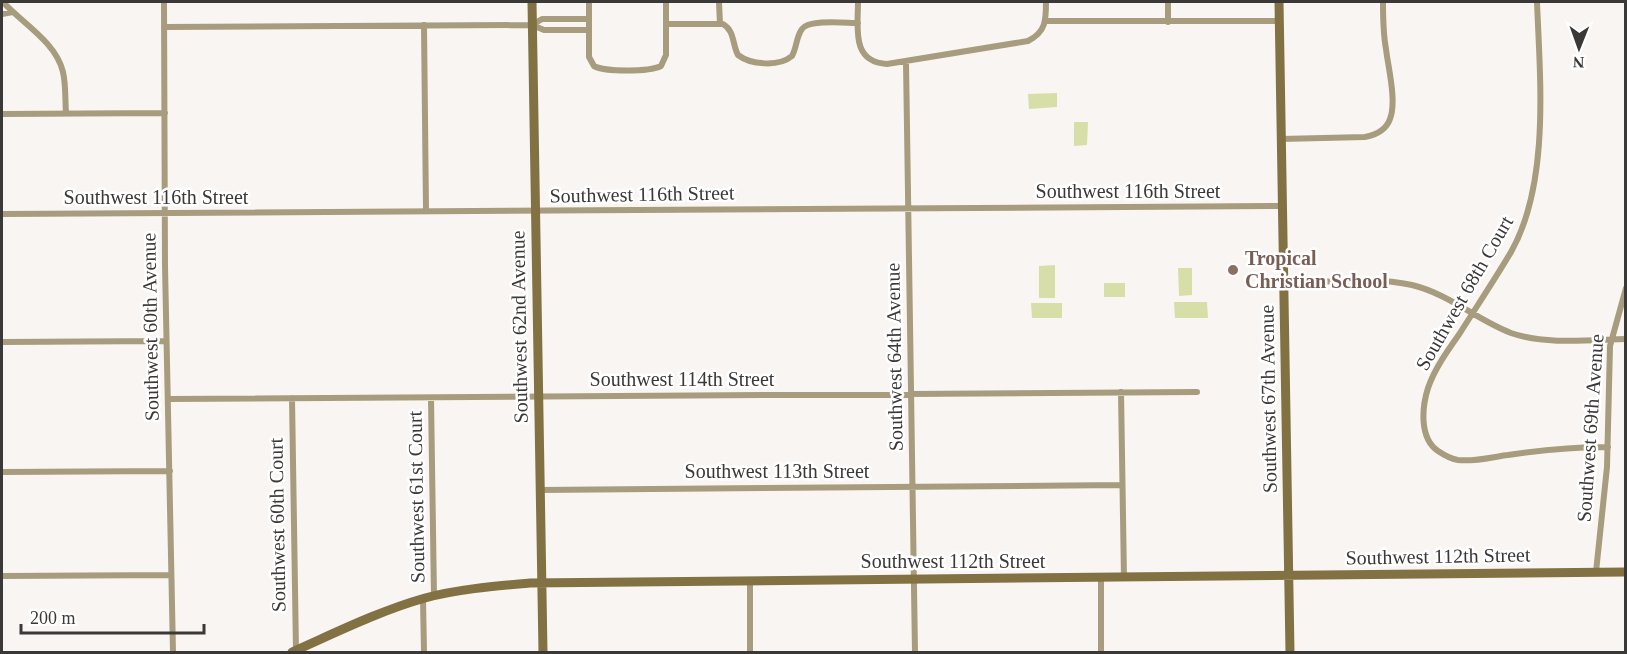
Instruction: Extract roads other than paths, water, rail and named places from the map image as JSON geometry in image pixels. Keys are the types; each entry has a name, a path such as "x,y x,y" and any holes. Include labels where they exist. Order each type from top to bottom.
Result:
{"main road":[{"name":"Southwest 62nd Avenue","path":"532,2 543,652"},
{"name":"Southwest 67th Avenue","path":"1279,2 1290,652"},
{"name":"Southwest 112th Street","path":"294,652 383,613 423,599 542,583 1626,572"}],"street":[{"path":"3,2 39,35 61,64 66,113"},
{"name":"Southwest 60th Avenue","path":"164,2 166,341 172,652"},
{"path":"589,2 589,57 594,66 603,69 655,69 661,66 666,55 666,2"},
{"path":"719,2 720,24"},
{"path":"858,2 860,48 866,58 880,64 906,62 1028,41 1040,33 1046,21 1046,2"},
{"path":"1168,2 1168,22"},
{"path":"1281,139 1365,137 1378,133 1388,123 1392,104 1384,39 1383,2"},
{"name":"Southwest 68th Court","path":"1537,2 1539,95 1534,185 1526,220 1515,243 1438,367 1427,394 1424,415 1425,434 1430,443 1440,452 1453,459 1471,460 1560,449 1608,447"},
{"path":"2,14 13,12"},
{"path":"532,25 542,19 588,19"},
{"path":"1046,21 1279,21"},
{"path":"666,24 720,24 730,29 736,52 742,58 750,62 767,63 783,61 792,56 805,25 858,23"},
{"path":"424,25 426,211"},
{"path":"164,27 532,25 544,30 589,30"},
{"name":"Southwest 64th Avenue","path":"906,62 915,652"},
{"path":"2,114 165,113"},
{"name":"Southwest 116th Street","path":"2,214 1282,206"},
{"path":"1284,283 1406,284 1437,293 1494,326 1529,338 1626,339"},
{"name":"Southwest 69th Avenue","path":"1596,572 1605,498 1611,339 1626,288"},
{"path":"2,342 166,341"},
{"path":"1121,392 1124,578"},
{"name":"Southwest 114th Street","path":"168,399 1197,392"},
{"name":"Southwest 60th Court","path":"292,398 294,652"},
{"name":"Southwest 61st Court","path":"431,398 434,596"},
{"path":"2,471 170,471"},
{"name":"Southwest 113th Street","path":"540,490 1122,485"},
{"path":"2,576 171,575"},
{"path":"1101,578 1101,652"},
{"path":"750,581 750,652"},
{"name":"Southwest 61st Court","path":"423,599 424,652"}],"place":[{"name":"Tropical Christian School","path":"1233,270"}]}
